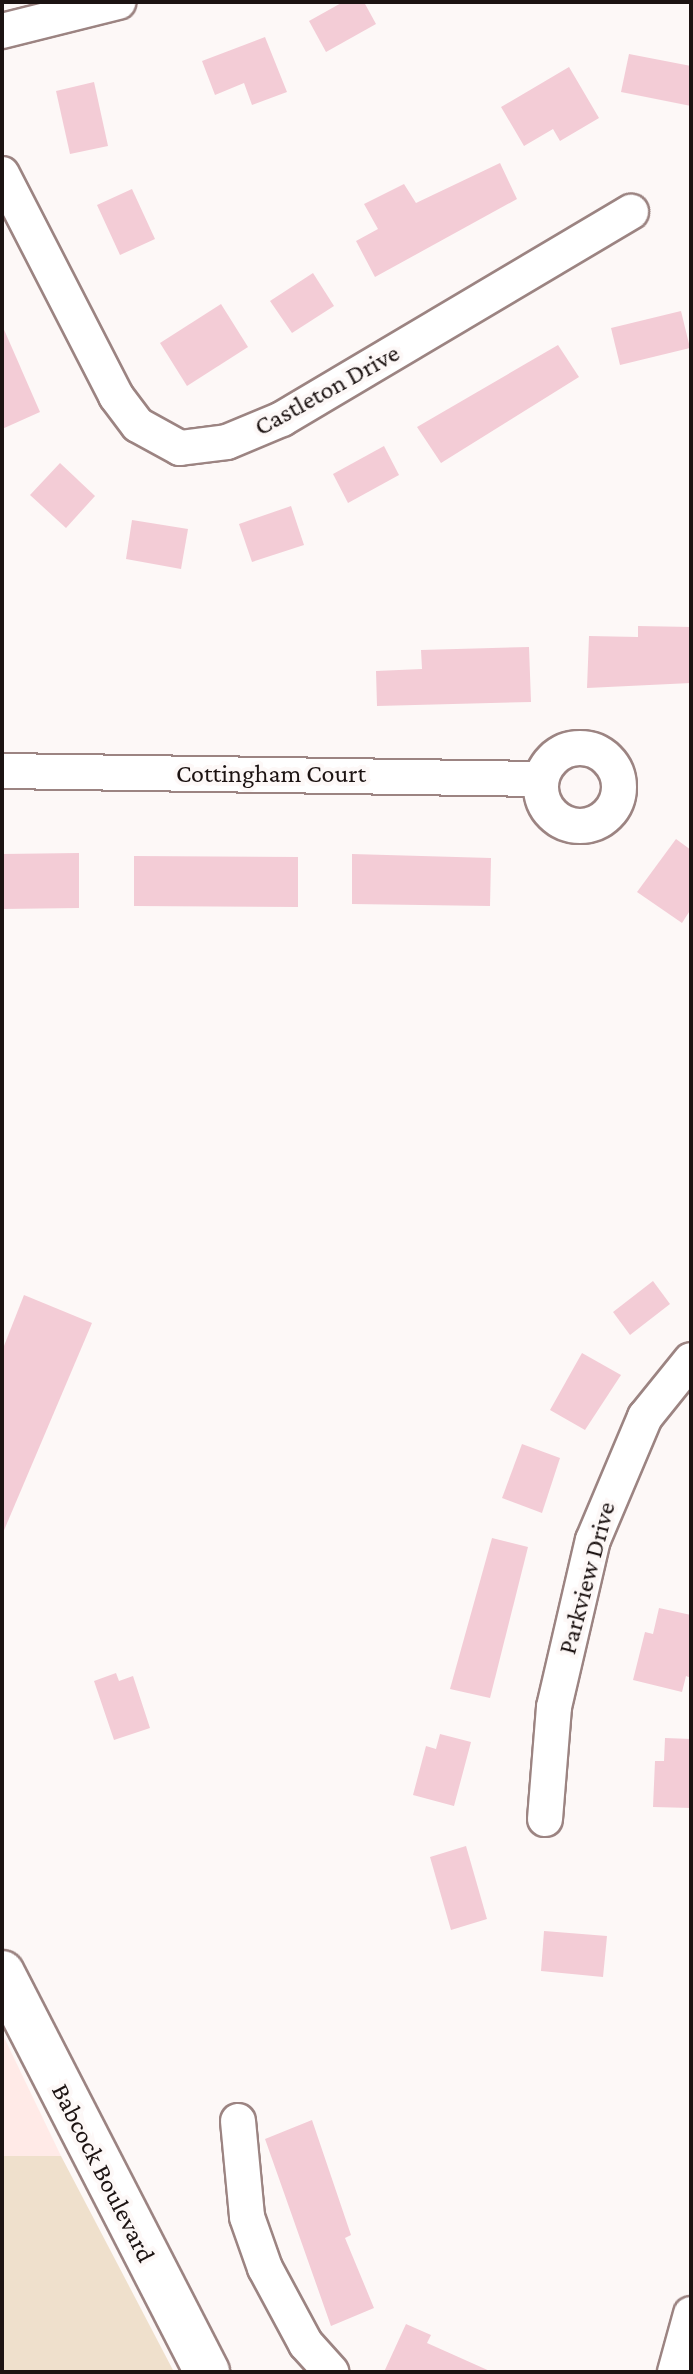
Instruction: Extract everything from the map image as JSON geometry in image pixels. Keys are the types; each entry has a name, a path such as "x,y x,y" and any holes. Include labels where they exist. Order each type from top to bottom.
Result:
{"main road":[{"name":"Babcock Boulevard","path":"2,1973 207,2372"}],"street":[{"path":"2,31 118,2"},
{"name":"Castleton Drive","path":"2,174 116,396 138,425 180,448 227,442 282,419 631,212"},
{"name":"Cottingham Court","path":"2,771 539,779"},
{"name":"Parkview Drive","path":"545,1819 554,1707 593,1540 632,1441 691,1360"},
{"path":"238,2121 247,2217 265,2268 306,2344 331,2372"},
{"path":"675,2372 691,2314"}],"shaded area":[{"path":"2,2033 61,2156 2,2156"},
{"path":"2,2156 61,2156 174,2372 2,2372"}],"building":[{"path":"343,2 364,2 376,24 326,52 309,21"},
{"path":"265,37 287,92 252,105 244,83 215,95 202,61"},
{"path":"629,54 691,66 691,106 621,92"},
{"path":"569,67 599,118 560,141 553,129 524,146 501,107"},
{"path":"94,82 108,146 70,154 56,91"},
{"path":"500,163 517,199 375,277 356,241 378,229 364,204 404,184 416,203"},
{"path":"132,189 155,239 120,255 97,205"},
{"path":"313,273 334,306 292,333 270,301"},
{"path":"221,304 248,347 187,386 160,343"},
{"path":"681,311 690,348 620,365 611,328"},
{"path":"2,325 40,412 2,429"},
{"path":"558,345 579,377 441,463 417,427"},
{"path":"384,446 399,475 348,503 333,474"},
{"path":"60,463 95,496 66,528 30,495"},
{"path":"291,506 304,545 252,562 239,524"},
{"path":"132,520 188,529 181,569 126,559"},
{"path":"638,626 691,627 691,683 587,688 589,636 638,637"},
{"path":"529,647 531,702 377,706 376,671 422,669 421,650"},
{"path":"676,839 691,850 691,909 682,923 637,892"},
{"path":"79,853 79,908 2,909 2,854"},
{"path":"352,854 491,858 490,906 352,904"},
{"path":"134,856 298,857 298,907 134,906"},
{"path":"653,1281 670,1304 630,1335 613,1312"},
{"path":"24,1295 92,1323 2,1535 2,1351"},
{"path":"582,1353 621,1375 585,1430 550,1410"},
{"path":"522,1444 560,1458 542,1513 502,1498"},
{"path":"492,1538 528,1547 490,1698 450,1689"},
{"path":"659,1608 691,1615 691,1678 686,1676 682,1692 633,1680 645,1632 653,1634"},
{"path":"116,1673 119,1681 133,1676 150,1728 114,1740 94,1681"},
{"path":"440,1734 471,1742 454,1806 413,1795 426,1746 436,1749"},
{"path":"665,1738 691,1739 691,1808 653,1807 655,1761 664,1761"},
{"path":"466,1846 487,1919 451,1930 430,1857"},
{"path":"544,1931 607,1936 603,1977 541,1971"},
{"path":"312,2120 351,2235 345,2238 374,2308 331,2326 265,2139"},
{"path":"406,2324 431,2335 427,2343 492,2372 384,2372"}]}
